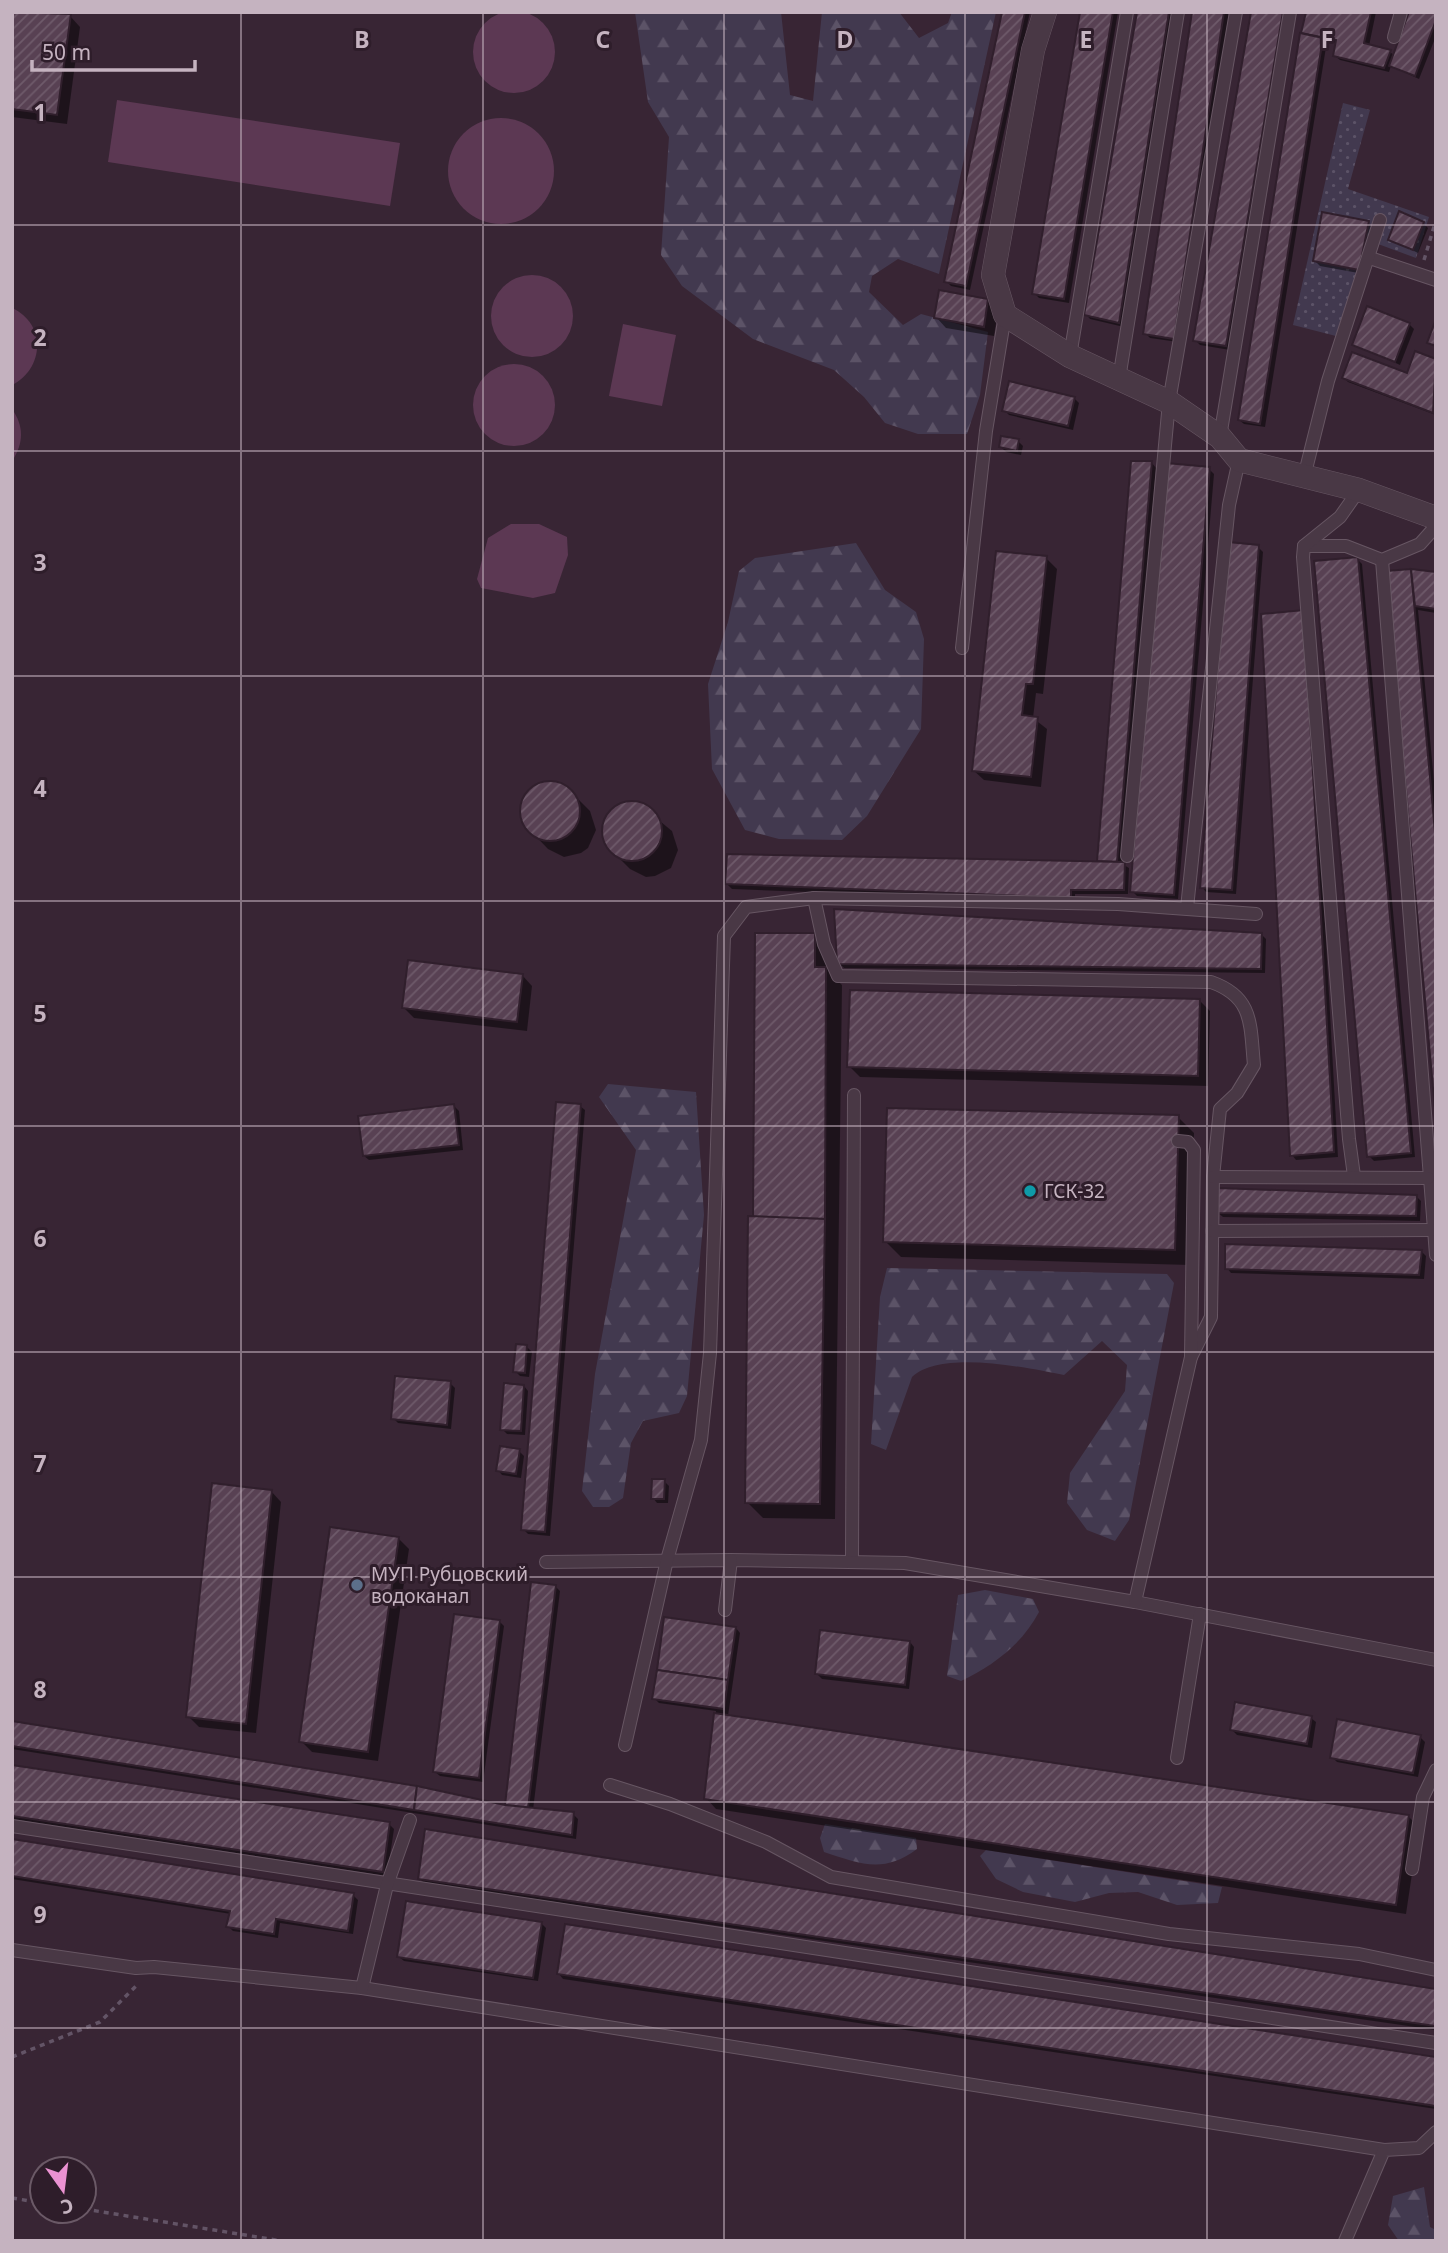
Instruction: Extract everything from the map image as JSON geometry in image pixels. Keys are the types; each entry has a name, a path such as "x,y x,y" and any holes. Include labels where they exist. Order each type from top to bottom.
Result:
{"street":[{"path":"1045,12 1033,50 993,275 1004,315 1070,356 1169,402 1220,437 1239,460 1359,490 1436,518"}],"lane":[{"path":"1070,356 1127,12"},
{"path":"1119,379 1178,12"},
{"path":"1127,856 1169,402 1236,12"},
{"path":"1220,437 1290,12"},
{"path":"1394,37 1401,12"},
{"path":"1304,477 1328,381 1370,258 1380,220"},
{"path":"1370,258 1436,280"},
{"path":"962,648 984,443 1004,315"},
{"path":"1187,908 1229,505 1239,460"},
{"path":"1304,546 1340,517 1359,490"},
{"path":"1304,546 1346,546 1382,560 1420,544 1436,526"},
{"path":"1304,546 1354,1176"},
{"path":"1382,560 1436,1255"},
{"path":"814,898 831,967 838,976 1211,982 1228,988 1244,1003 1254,1065 1237,1093 1220,1109 1213,1177 1212,1317 1191,1357"},
{"path":"625,1745 667,1560 701,1440 710,1353 724,936 746,907 814,898 1187,908 1256,914"},
{"path":"852,1560 854,1095"},
{"path":"1135,1602 1191,1357 1194,1150 1188,1142 1178,1141"},
{"path":"1213,1177 1428,1178"},
{"path":"1212,1231 1433,1230"},
{"path":"725,1610 730,1559"},
{"path":"546,1562 730,1559 905,1563 1135,1602 1436,1660"},
{"path":"1177,1758 1200,1614"},
{"path":"1412,1869 1423,1797 1436,1770"},
{"path":"610,1785 670,1804 766,1842 831,1877 1169,1934 1359,1954 1436,1970"},
{"path":"362,1988 387,1885 410,1820"},
{"path":"12,1826 1436,2043"},
{"path":"12,1950 136,1968 154,1967 362,1988 1384,2150 1419,2148 1436,2132"},
{"path":"1345,2241 1384,2150"}],"path":[{"path":"1420,275 1436,220"},
{"path":"12,2057 100,2022 154,1967"},
{"path":"98,2211 282,2241"}],"green space":[{"path":"635,12 781,12 790,95 813,101 822,12 899,12 919,38 948,23 952,12 996,12 939,274 898,259 872,276 869,292 903,325 921,314 988,332 980,395 967,434 918,434 885,423 864,397 834,370 753,339 682,286 661,255 669,137 648,102"},
{"path":"1343,103 1370,110 1348,189 1429,217 1416,258 1370,241 1336,336 1293,325"},
{"path":"856,543 885,590 916,612 924,639 921,729 867,816 842,840 779,839 745,830 712,769 708,684 728,622 739,571 755,558"},
{"path":"608,1084 696,1092 704,1215 687,1396 679,1413 643,1421 631,1443 623,1498 609,1507 593,1507 582,1491 595,1374 636,1150 599,1097"},
{"path":"887,1268 1167,1274 1174,1283 1129,1520 1115,1541 1087,1530 1067,1503 1070,1473 1125,1391 1127,1365 1102,1341 1064,1375 1008,1365 963,1362 925,1369 912,1377 886,1450 871,1444 880,1297"},
{"path":"985,1590 1033,1599 1039,1612 1016,1644 985,1668 961,1681 947,1676 958,1595"},
{"path":"825,1824 916,1838 917,1849 905,1857 882,1864 849,1860 824,1852 820,1838"},
{"path":"986,1850 1222,1887 1218,1903 1177,1905 1138,1892 1109,1893 1075,1902 1023,1892 996,1879 980,1856"},
{"path":"1424,2187 1430,2227 1436,2230 1436,2241 1399,2241 1388,2225 1393,2196"}],"shaded area":[{"path":"514,11 530,14 543,23 552,36 555,52 552,68 543,81 530,90 514,93 498,90 485,81 476,68 473,52 476,36 485,23 498,14"},
{"path":"117,100 400,143 390,206 108,162"},
{"path":"501,118 521,122 539,133 550,151 554,171 550,191 539,209 521,220 501,224 481,220 463,209 452,191 448,171 452,151 463,133 481,122"},
{"path":"524,275 540,275 555,282 566,293 573,308 570,332 561,345 540,357 524,357 509,350 498,339 491,324 491,308 498,293 509,282"},
{"path":"12,308 23,315 31,325 37,346 30,368 23,378 12,385"},
{"path":"623,324 676,335 662,406 609,396"},
{"path":"506,364 522,364 537,371 548,382 555,397 552,421 543,434 522,446 506,446 491,439 480,428 473,413 473,397 480,382 491,371"},
{"path":"12,409 19,422 21,435 19,448 12,461"},
{"path":"511,524 539,524 567,537 568,555 555,593 533,598 481,588 477,579 488,538"}],"building":[{"path":"12,12 71,14 57,115 12,109"},
{"path":"1002,12 1025,12 966,286 944,282"},
{"path":"1080,12 1113,12 1064,299 1032,294"},
{"path":"1137,12 1169,12 1119,323 1084,315"},
{"path":"1192,12 1224,12 1174,339 1143,334"},
{"path":"1251,12 1283,12 1226,346 1193,341"},
{"path":"1306,12 1371,12 1364,43 1391,50 1384,68 1333,56 1336,40 1301,33"},
{"path":"1409,12 1436,12 1436,20 1415,76 1389,66"},
{"path":"1300,33 1323,38 1260,424 1238,420"},
{"path":"1399,211 1424,222 1413,250 1388,240"},
{"path":"1322,212 1369,221 1359,270 1313,261"},
{"path":"939,290 988,299 984,327 934,318"},
{"path":"1367,306 1410,323 1395,362 1352,345"},
{"path":"1436,319 1436,346 1427,343"},
{"path":"1415,351 1436,359 1433,413 1342,378 1352,352 1407,373"},
{"path":"1009,381 1075,397 1068,426 1002,411"},
{"path":"1001,436 1019,439 1017,451 999,447"},
{"path":"1131,461 1152,461 1117,862 1097,861"},
{"path":"1166,463 1210,467 1174,895 1130,892"},
{"path":"1228,542 1259,545 1232,890 1200,888"},
{"path":"996,551 1047,556 1033,684 1026,684 1022,715 1038,717 1031,777 972,771"},
{"path":"1358,557 1411,1153 1367,1157 1314,561"},
{"path":"1411,569 1436,843 1436,1121 1386,571"},
{"path":"1411,569 1436,572 1436,609 1415,606"},
{"path":"1304,610 1334,1152 1290,1156 1261,614"},
{"path":"550,781 567,786 575,794 580,811 575,828 567,836 550,841 533,836 525,828 520,811 525,794 533,786"},
{"path":"632,801 649,806 657,814 662,831 657,848 649,856 632,861 615,856 607,848 602,831 607,814 615,806"},
{"path":"727,854 1125,862 1124,890 1071,890 1071,898 725,884"},
{"path":"834,909 1262,933 1261,969 837,964"},
{"path":"755,933 815,933 815,967 826,967 825,1219 753,1218"},
{"path":"408,960 523,974 517,1022 402,1008"},
{"path":"850,990 1200,999 1198,1076 847,1067"},
{"path":"556,1102 581,1104 545,1532 521,1530"},
{"path":"454,1104 459,1145 363,1156 358,1116"},
{"name":"ГСК-32","path":"887,1108 1179,1115 1175,1250 883,1242"},
{"path":"1218,1188 1417,1195 1416,1216 1217,1213"},
{"path":"748,1216 825,1219 820,1504 745,1503"},
{"path":"1225,1244 1422,1250 1419,1275 1225,1269"},
{"path":"516,1344 527,1345 525,1373 513,1372"},
{"path":"395,1376 451,1381 447,1425 391,1419"},
{"path":"504,1383 524,1385 521,1431 500,1430"},
{"path":"500,1446 520,1449 516,1474 496,1471"},
{"path":"652,1479 665,1479 664,1499 651,1499"},
{"path":"212,1483 272,1490 246,1724 186,1717"},
{"path":"330,1527 399,1537 368,1752 299,1742"},
{"path":"531,1582 556,1585 528,1808 505,1805"},
{"path":"454,1614 500,1620 479,1778 433,1772"},
{"path":"664,1617 736,1627 728,1680 657,1670"},
{"path":"820,1630 910,1641 905,1685 815,1674"},
{"path":"657,1670 728,1680 724,1709 652,1699"},
{"path":"1235,1702 1312,1716 1307,1744 1230,1730"},
{"path":"714,1713 1409,1815 1396,1905 704,1799"},
{"path":"1337,1719 1421,1735 1413,1773 1330,1758"},
{"path":"12,1721 417,1786 414,1810 12,1746"},
{"path":"12,1765 390,1822 383,1872 12,1816"},
{"path":"417,1786 505,1805 574,1812 572,1835 414,1810"},
{"path":"425,1829 1436,1989 1436,2023 1435,2026 418,1879"},
{"path":"12,1839 354,1893 348,1931 276,1919 274,1934 226,1927 230,1911 12,1876"},
{"path":"406,1901 542,1922 533,1978 397,1957"},
{"path":"565,1924 1436,2057 1436,2106 557,1974"}],"place":[{"name":"ГСК-32","path":"1030,1191"},
{"name":"МУП Рубцовский водоканал","path":"357,1585"}]}
